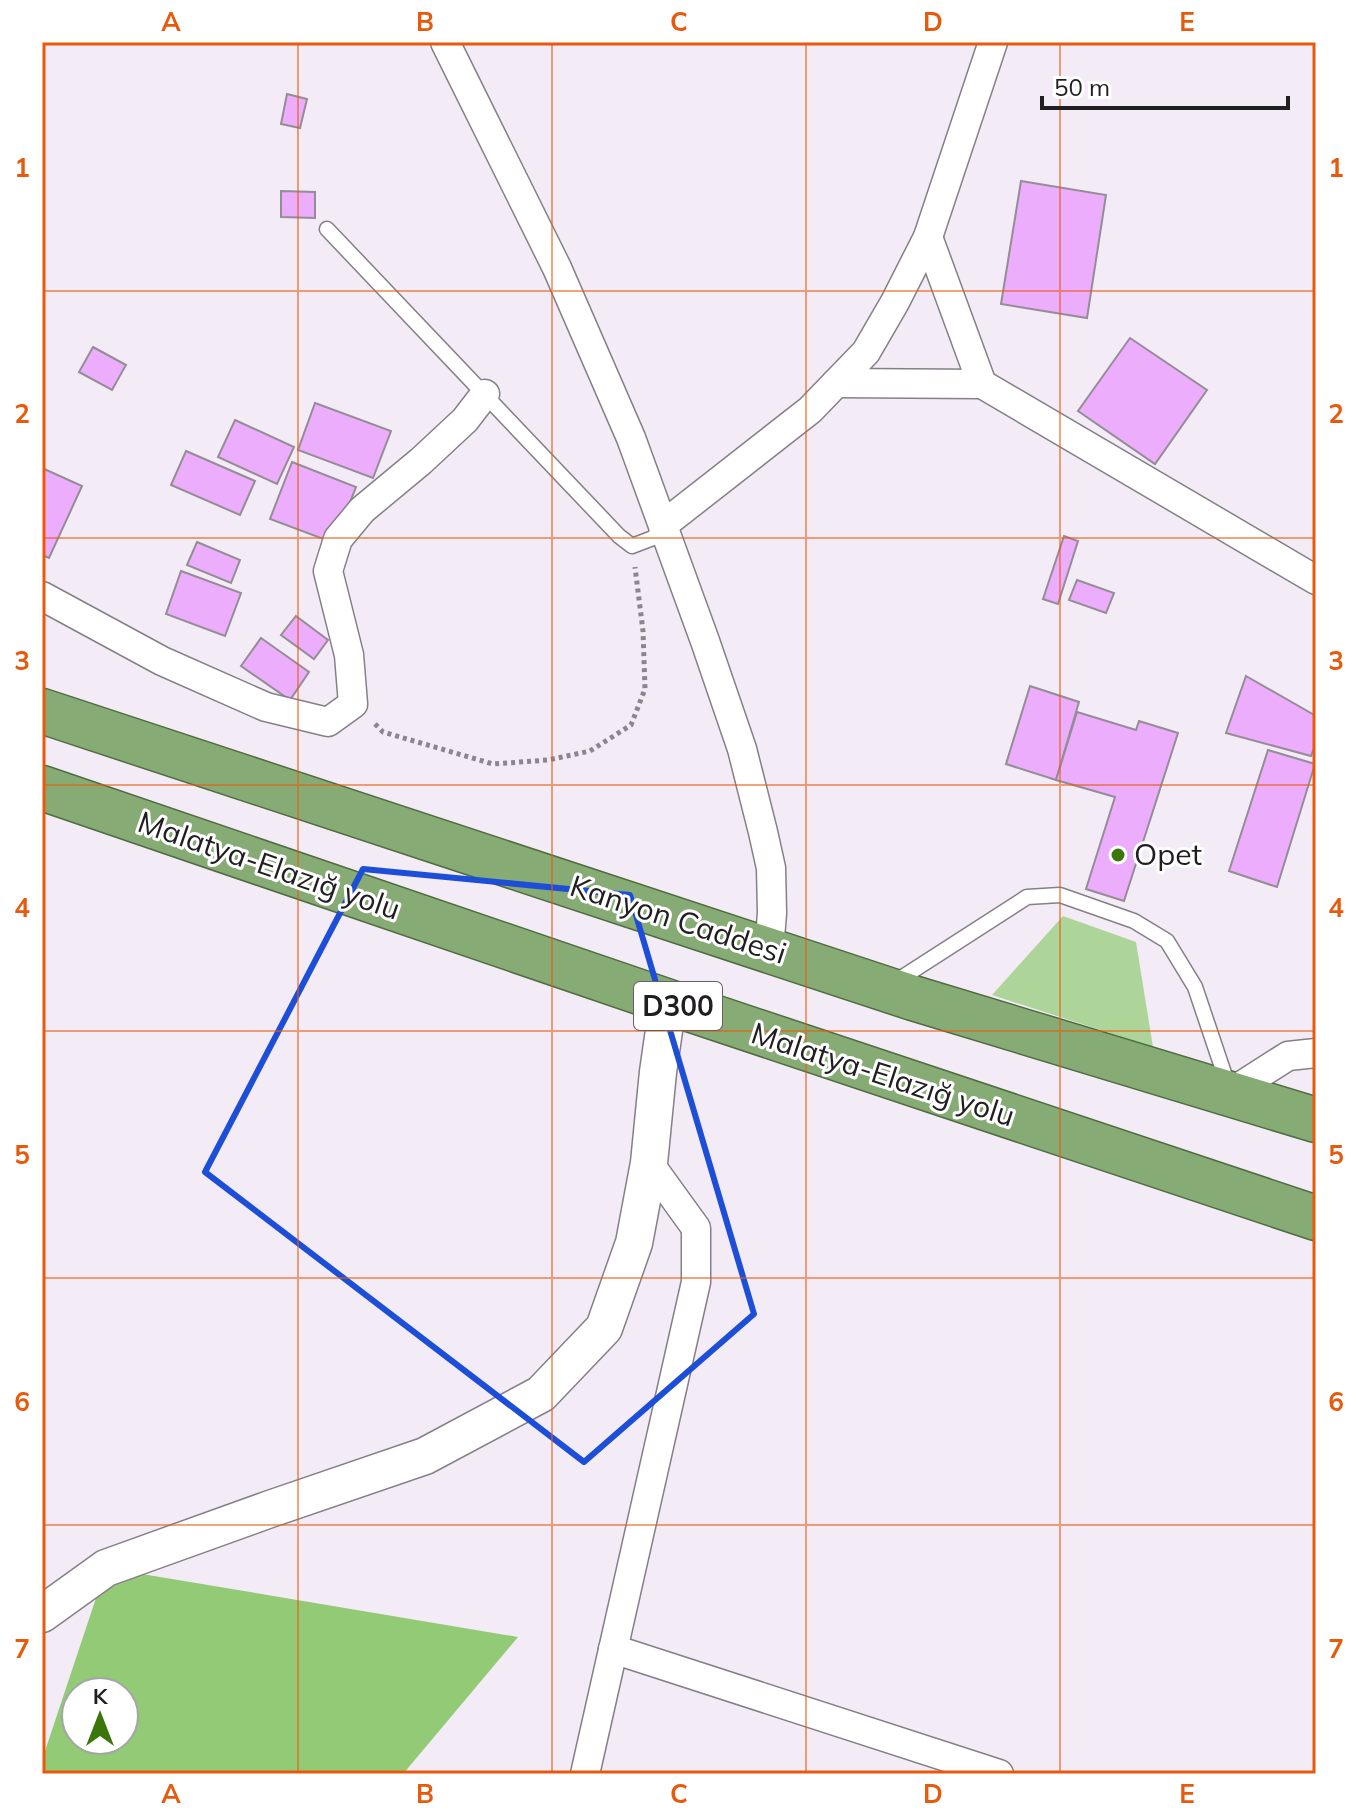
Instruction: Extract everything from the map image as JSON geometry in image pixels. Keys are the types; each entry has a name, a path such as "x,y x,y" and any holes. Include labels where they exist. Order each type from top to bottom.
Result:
{"highway":[{"name":"Kanyon Caddesi","path":"42,711 885,988 1316,1120"},
{"name":"Malatya-Elazığ yolu","path":"42,788 970,1105 1316,1218"}],"street":[{"path":"445,42 557,268 631,438 663,525 742,749 760,818 771,868 769,950"},
{"path":"663,525 810,410 866,352 928,237 993,42"},
{"path":"928,237 982,384"},
{"path":"836,383 982,384 1316,580"},
{"path":"42,596 162,661 266,707 328,722 353,704 349,655 328,571 338,539 362,510 465,420 485,394"},
{"path":"42,1614 106,1568 425,1456 541,1394 604,1328 634,1243 649,1163 668,1003"},
{"path":"1230,1093 1288,1056 1316,1053"},
{"path":"585,1774 696,1282 696,1228 649,1163"},
{"path":"613,1649 999,1774"}],"lane":[{"path":"327,229 619,536 632,546 653,538 663,525"},
{"path":"885,988 1027,897 1060,895 1134,921 1167,941 1195,987 1230,1093"}],"path":[{"path":"353,704 383,732 493,764 548,760 590,751 631,725 645,689 643,631 632,546"}],"highlighted area":[{"path":"363,869 630,895 754,1314 584,1462 205,1172"}],"green space":[{"path":"1063,916 1136,942 1153,1047 992,995"},
{"path":"106,1568 518,1637 403,1774 42,1774 42,1760 60,1706 60,1756 140,1756 140,1676 70,1676"}],"building":[{"path":"287,94 307,99 300,128 281,124"},
{"path":"1021,181 1106,195 1087,318 1001,304"},
{"path":"281,191 315,192 315,218 281,217"},
{"path":"1130,338 1207,390 1155,464 1078,411"},
{"path":"93,347 126,365 112,390 79,372"},
{"path":"315,403 391,431 373,478 298,450"},
{"path":"235,420 294,447 277,484 218,457"},
{"path":"186,451 255,481 240,515 171,485"},
{"path":"292,462 356,487 334,543 270,519"},
{"path":"42,468 82,486 49,558 42,555"},
{"path":"1064,536 1078,541 1058,604 1043,599"},
{"path":"197,542 240,560 231,583 187,565"},
{"path":"181,571 241,593 225,636 166,614"},
{"path":"1077,580 1114,593 1106,613 1069,600"},
{"path":"296,616 328,640 314,659 281,635"},
{"path":"261,638 309,672 290,700 241,666"},
{"path":"1246,676 1316,716 1316,743 1311,756 1226,733"},
{"path":"1030,686 1079,702 1056,780 1006,764"},
{"path":"1077,712 1136,730 1139,721 1178,733 1124,901 1086,889 1115,797 1056,780"},
{"path":"1268,750 1315,764 1277,887 1229,871"}],"place":[{"name":"Opet","path":"1118,855"}]}
